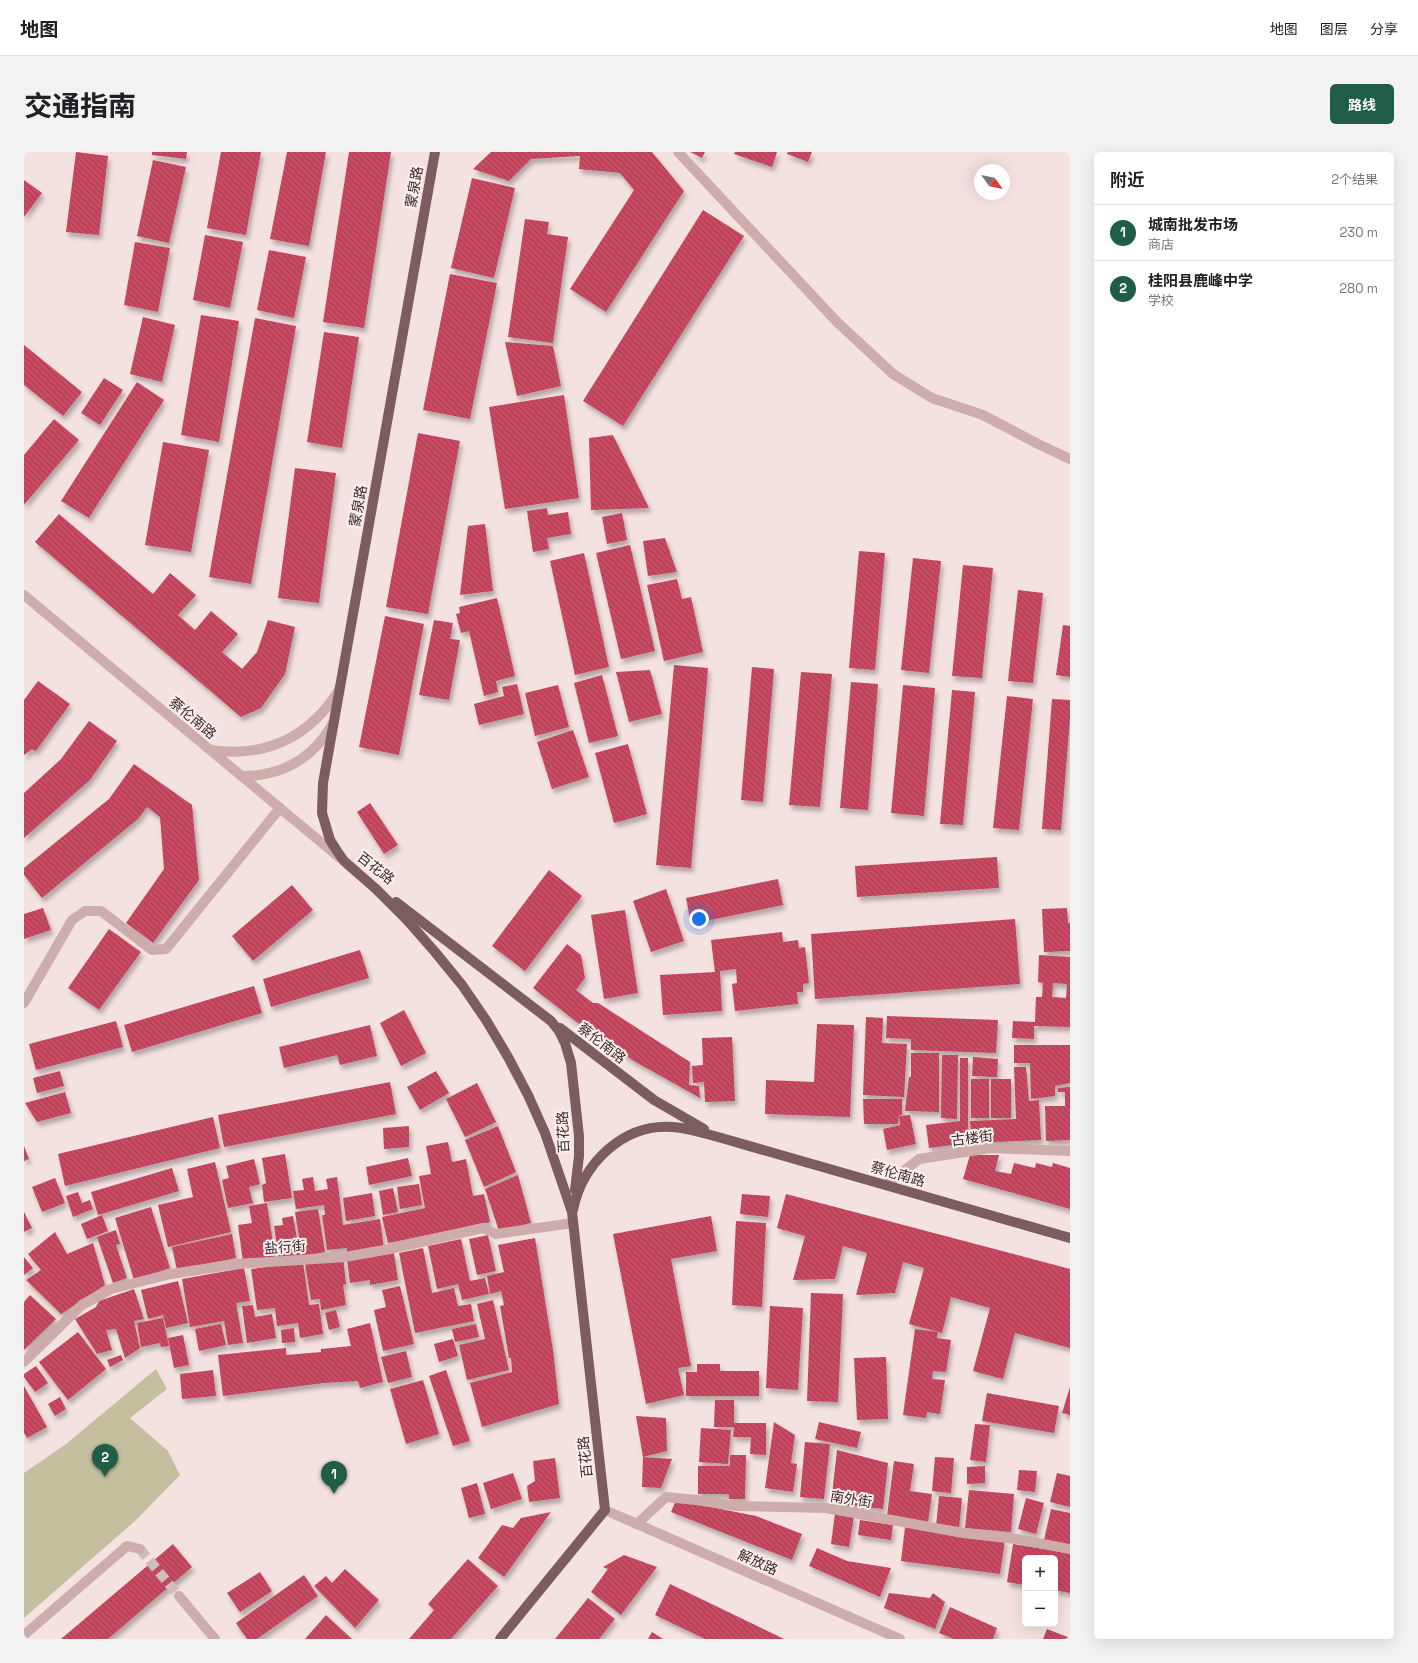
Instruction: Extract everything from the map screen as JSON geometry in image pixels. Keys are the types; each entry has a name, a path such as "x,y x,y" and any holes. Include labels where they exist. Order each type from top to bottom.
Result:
{"main road":[{"name":"蒙泉路","path":"344,861 330,840 322,813 323,783 435,152"},
{"name":"百花路","path":"344,861 550,1021 559,1031 565,1043 570,1064 579,1146 572,1212 605,1510"},
{"name":"百花路","path":"344,861 382,894 431,946 462,985 486,1020 508,1057 534,1108 557,1166 572,1212"},
{"name":"蔡伦南路","path":"550,1021 654,1100 718,1136"},
{"name":"蔡伦南路","path":"572,1212 575,1197 589,1170 598,1157 624,1138 655,1128 672,1126 718,1136 1070,1238"},
{"path":"500,1639 605,1510"}],"street":[{"path":"678,152 837,322 893,374 932,398 983,415 1070,459"},
{"name":"蔡伦南路","path":"24,595 344,861"},
{"path":"210,749 225,752 256,750 286,741 299,734 322,714 339,690"},
{"path":"242,776 256,776 270,773 296,763 318,744 334,720"},
{"path":"24,1003 72,920 85,911 100,911 152,950 166,949 280,808"},
{"name":"古楼街","path":"886,1185 919,1159 991,1148 1070,1150"},
{"name":"盐行街","path":"24,1362 82,1305 111,1289 171,1274 237,1264 345,1257 390,1249 483,1228 496,1234 573,1223"},
{"name":"南外街","path":"637,1524 666,1498 696,1500 737,1506 826,1508 963,1533 1016,1539 1070,1549"},
{"name":"解放路","path":"605,1510 900,1639"},
{"path":"24,1635 127,1546 140,1549"},
{"path":"179,1596 215,1639"}],"shaded area":[{"path":"156,1369 167,1389 130,1418 168,1451 180,1475 135,1521 24,1618 24,1473 66,1444"}],"building":[{"path":"76,152 108,156 99,235 66,232"},
{"path":"152,152 187,152 186,159 152,155"},
{"path":"221,152 261,152 246,235 207,228"},
{"path":"287,152 326,152 309,246 270,239"},
{"path":"349,152 391,152 364,328 323,322"},
{"path":"491,152 652,152 684,191 606,312 570,289 634,190 620,173 579,169 580,156 531,159 509,181 473,169"},
{"path":"690,152 705,152 702,158"},
{"path":"735,152 777,152 772,167 734,154"},
{"path":"788,152 812,152 808,162 787,154"},
{"path":"153,160 186,167 169,243 137,236"},
{"path":"472,178 515,188 494,278 451,268"},
{"path":"24,180 42,193 24,217"},
{"path":"703,210 744,236 623,426 583,401"},
{"path":"525,219 549,222 547,234 568,237 553,343 508,337"},
{"path":"205,235 243,242 230,308 193,300"},
{"path":"135,242 170,248 158,312 124,305"},
{"path":"269,250 306,257 294,318 257,310"},
{"path":"450,274 497,283 470,419 423,410"},
{"path":"201,315 239,321 219,442 181,435"},
{"path":"143,317 175,325 162,382 130,374"},
{"path":"255,318 296,326 251,584 209,577"},
{"path":"324,332 359,337 342,448 307,442"},
{"path":"505,342 553,346 561,386 517,396"},
{"path":"24,345 82,392 63,416 24,385"},
{"path":"104,378 123,390 100,425 81,413"},
{"path":"137,382 164,400 89,518 61,501"},
{"path":"564,395 579,498 505,509 489,407"},
{"path":"54,419 79,440 24,505 24,455"},
{"path":"418,433 460,441 428,614 386,607"},
{"path":"613,435 649,508 591,510 589,438"},
{"path":"163,442 209,450 191,552 145,545"},
{"path":"295,468 336,473 319,603 278,598"},
{"path":"547,508 548,515 568,512 571,534 547,538 549,549 533,552 527,511"},
{"path":"622,513 627,540 607,544 602,517"},
{"path":"59,514 153,594 170,573 196,595 178,615 195,630 211,611 238,634 222,652 242,669 257,652 268,620 295,627 285,674 261,708 241,717 35,542"},
{"path":"485,524 493,591 460,595 468,526"},
{"path":"665,538 677,572 648,576 643,541"},
{"path":"630,545 655,651 621,659 596,553"},
{"path":"859,551 885,553 875,670 849,668"},
{"path":"584,553 609,667 575,675 550,561"},
{"path":"913,558 941,561 929,673 901,670"},
{"path":"963,565 993,568 982,678 952,676"},
{"path":"677,579 682,599 691,597 703,652 664,661 647,585"},
{"path":"1018,590 1043,593 1033,683 1008,681"},
{"path":"497,598 515,676 496,681 498,692 484,696 469,631 461,633 456,614 460,613 459,607"},
{"path":"385,616 424,624 399,755 359,747"},
{"path":"434,620 453,623 450,639 460,640 449,700 419,695"},
{"path":"1063,625 1070,626 1070,677 1056,675"},
{"path":"674,665 708,668 691,868 656,865"},
{"path":"752,667 774,669 763,802 741,800"},
{"path":"650,670 662,714 629,722 616,672"},
{"path":"801,672 832,674 820,807 789,805"},
{"path":"602,675 618,736 589,743 574,683"},
{"path":"38,681 70,704 36,751 32,749 24,755 24,700"},
{"path":"851,682 878,684 868,810 840,808"},
{"path":"517,684 524,714 479,725 474,704 504,696 502,687"},
{"path":"558,685 569,727 535,736 525,693"},
{"path":"903,685 935,688 924,816 891,813"},
{"path":"952,690 975,692 963,825 940,824"},
{"path":"1007,696 1033,699 1019,830 993,828"},
{"path":"1052,699 1070,700 1070,718 1061,830 1042,829"},
{"path":"89,721 117,741 90,780 24,838 24,793 61,759"},
{"path":"573,730 589,777 552,789 537,742"},
{"path":"628,744 647,814 614,823 595,753"},
{"path":"134,764 192,805 199,880 153,943 126,923 164,869 160,817 147,807 138,819 42,898 24,875 24,868 109,799"},
{"path":"370,803 398,845 384,854 357,812"},
{"path":"997,857 999,888 857,897 855,866"},
{"path":"549,870 582,896 525,971 492,946"},
{"path":"778,879 783,905 691,924 686,898"},
{"path":"292,885 313,910 253,961 232,936"},
{"path":"666,889 684,941 651,952 633,901"},
{"path":"43,908 51,930 24,939 24,914"},
{"path":"1067,908 1068,923 1070,923 1070,951 1044,952 1042,909"},
{"path":"625,910 638,993 604,999 591,915"},
{"path":"1015,919 1020,984 815,999 811,934"},
{"path":"109,929 141,952 99,1010 68,988"},
{"path":"782,932 783,942 798,940 799,948 805,947 809,983 803,984 803,992 797,992 798,1004 735,1011 732,984 737,983 736,969 720,971 722,1011 663,1015 660,975 715,972 711,940"},
{"path":"567,944 581,955 585,978 576,990 593,1003 598,1003 690,1062 689,1085 699,1086 700,1098 634,1061 578,1023 533,988"},
{"path":"360,950 369,978 271,1007 263,979"},
{"path":"1039,955 1070,957 1070,1027 1034,1026 1034,1039 1012,1038 1013,1021 1035,1022 1036,997 1042,997 1043,983 1038,982","holes":["1053,983 1067,984 1066,998 1052,997"]},
{"path":"254,986 262,1013 132,1052 124,1025"},
{"path":"404,1010 426,1053 401,1066 380,1023"},
{"path":"887,1016 998,1020 996,1053 911,1050 911,1039 886,1038"},
{"path":"866,1017 883,1018 882,1043 907,1044 904,1097 863,1095"},
{"path":"116,1021 123,1047 36,1070 29,1044"},
{"path":"817,1024 854,1025 850,1117 765,1114 766,1080 814,1082"},
{"path":"370,1025 377,1056 340,1065 337,1055 284,1068 279,1047"},
{"path":"732,1037 735,1101 705,1102 704,1082 693,1083 692,1066 703,1065 702,1038"},
{"path":"1014,1045 1070,1045 1070,1083 1055,1086 1055,1096 1031,1099 1030,1063 1014,1063"},
{"path":"911,1053 939,1053 939,1112 905,1111 909,1077 911,1077"},
{"path":"942,1055 958,1055 957,1119 941,1118"},
{"path":"973,1057 998,1059 997,1077 972,1076"},
{"path":"960,1058 968,1058 968,1143 929,1148 926,1125 960,1121"},
{"path":"1014,1067 1026,1067 1029,1101 1039,1100 1041,1140 972,1143 970,1121 1016,1119"},
{"path":"60,1071 64,1086 37,1093 33,1078"},
{"path":"436,1071 449,1093 420,1110 407,1087"},
{"path":"971,1079 989,1079 989,1118 971,1118"},
{"path":"991,1079 1011,1079 1011,1118 991,1118"},
{"path":"390,1082 396,1114 224,1147 218,1115"},
{"path":"477,1083 496,1122 465,1137 446,1099"},
{"path":"1070,1087 1070,1140 1046,1141 1045,1106 1065,1106 1065,1092 1058,1092 1058,1088"},
{"path":"65,1092 71,1113 37,1122 25,1103"},
{"path":"863,1099 902,1099 902,1115 899,1115 898,1124 864,1124"},
{"path":"910,1115 916,1144 887,1150 883,1129 900,1125 899,1116"},
{"path":"213,1117 220,1148 65,1186 58,1154"},
{"path":"409,1126 409,1147 384,1149 383,1128"},
{"path":"498,1126 516,1172 484,1187 465,1140"},
{"path":"448,1142 452,1162 466,1159 473,1196 484,1194 490,1222 388,1243 382,1217 425,1208 419,1176 431,1174 426,1146"},
{"path":"24,1146 29,1159 24,1161"},
{"path":"285,1154 292,1198 264,1202 262,1185 266,1183 262,1158"},
{"path":"970,1155 999,1155 995,1171 1011,1174 1014,1163 1035,1168 1036,1163 1052,1167 1053,1163 1070,1168 1070,1209 963,1179"},
{"path":"408,1158 412,1176 369,1185 366,1167"},
{"path":"254,1159 260,1184 249,1187 253,1203 228,1208 222,1180 229,1178 226,1166"},
{"path":"215,1162 231,1232 168,1247 158,1205 193,1197 187,1169"},
{"path":"172,1168 179,1191 98,1215 91,1192"},
{"path":"518,1175 531,1223 499,1231 485,1189"},
{"path":"313,1177 315,1191 328,1189 326,1179 337,1177 343,1225 380,1219 384,1249 347,1254 347,1248 327,1250 322,1215 325,1215 324,1205 296,1209 293,1191 304,1190 302,1179"},
{"path":"55,1178 65,1203 42,1212 32,1187"},
{"path":"419,1184 422,1205 400,1209 397,1187"},
{"path":"393,1188 398,1212 383,1215 379,1191"},
{"path":"78,1192 82,1203 90,1200 93,1209 73,1217 66,1196"},
{"path":"372,1193 375,1216 346,1221 343,1198"},
{"path":"742,1194 770,1196 768,1217 740,1214"},
{"path":"786,1194 1070,1269 1070,1348 1015,1333 1003,1379 973,1371 990,1308 951,1297 942,1333 909,1324 924,1268 903,1262 895,1293 856,1295 867,1253 843,1246 835,1279 793,1280 805,1236 777,1228"},
{"path":"267,1203 275,1257 243,1262 238,1225 252,1223 249,1206"},
{"path":"151,1207 170,1268 134,1280 115,1218"},
{"path":"318,1209 325,1252 302,1256 295,1212"},
{"path":"24,1212 32,1228 24,1232"},
{"path":"102,1215 108,1231 87,1239 81,1224"},
{"path":"293,1216 300,1255 279,1259 274,1226 283,1225 282,1218"},
{"path":"711,1216 717,1251 671,1259 691,1366 678,1368 684,1395 646,1404 613,1234"},
{"path":"736,1221 766,1223 762,1307 732,1305"},
{"path":"116,1230 120,1244 116,1245 127,1278 113,1283 97,1237"},
{"path":"55,1232 67,1254 93,1243 105,1285 61,1314 26,1280 41,1270 28,1254"},
{"path":"232,1234 236,1258 177,1270 172,1247"},
{"path":"488,1235 496,1271 477,1275 469,1239"},
{"path":"535,1238 553,1350 559,1404 482,1427 470,1383 512,1372 511,1358 509,1358 500,1306 504,1305 501,1291 490,1294 487,1276 504,1272 498,1245"},
{"path":"461,1239 470,1281 485,1278 489,1294 462,1300 458,1284 437,1289 428,1246"},
{"path":"423,1248 432,1293 454,1288 458,1306 471,1304 474,1321 415,1333 399,1253"},
{"path":"394,1253 398,1280 370,1285 370,1280 350,1283 347,1260"},
{"path":"24,1257 33,1268 24,1275"},
{"path":"343,1257 346,1284 343,1285 346,1305 321,1310 320,1299 311,1300 305,1264"},
{"path":"303,1262 309,1305 319,1304 323,1334 300,1338 298,1323 277,1326 275,1308 257,1310 251,1269"},
{"path":"244,1268 250,1301 236,1303 243,1343 228,1345 224,1321 190,1327 182,1279"},
{"path":"178,1281 188,1323 166,1328 163,1315 148,1319 141,1290"},
{"path":"400,1286 414,1344 383,1351 374,1310 386,1307 382,1290"},
{"path":"134,1289 144,1319 134,1321 140,1348 125,1358 116,1329 106,1330 112,1350 97,1354 75,1319 96,1307 99,1301"},
{"path":"811,1293 843,1294 838,1402 807,1401"},
{"path":"30,1295 56,1319 24,1350 24,1302"},
{"path":"493,1300 509,1370 467,1380 459,1345 485,1339 477,1304"},
{"path":"253,1305 255,1317 272,1314 276,1338 247,1343 242,1306"},
{"path":"770,1306 803,1308 798,1390 766,1388"},
{"path":"336,1310 340,1327 329,1330 325,1313"},
{"path":"163,1318 169,1346 161,1347 160,1343 141,1347 137,1323"},
{"path":"370,1323 383,1382 360,1388 358,1381 324,1383 223,1396 218,1355 286,1348 286,1355 321,1352 321,1349 351,1346 347,1329"},
{"path":"221,1324 226,1345 199,1351 195,1329"},
{"path":"476,1324 479,1337 455,1342 452,1329"},
{"path":"294,1328 295,1342 282,1343 281,1330"},
{"path":"915,1329 938,1332 937,1338 951,1340 946,1372 933,1371 932,1379 945,1380 940,1414 927,1412 926,1418 903,1415"},
{"path":"78,1332 106,1369 68,1400 39,1362"},
{"path":"183,1335 189,1365 174,1368 168,1338"},
{"path":"453,1339 458,1356 439,1362 434,1344"},
{"path":"406,1351 412,1377 388,1383 381,1357"},
{"path":"121,1355 123,1360 110,1367 107,1360"},
{"path":"886,1357 888,1419 857,1420 854,1358"},
{"path":"697,1364 720,1364 720,1371 759,1371 759,1396 686,1396 686,1372 697,1372"},
{"path":"36,1366 48,1383 35,1392 24,1377 24,1374"},
{"path":"213,1370 216,1396 182,1399 180,1374"},
{"path":"446,1370 470,1441 453,1446 429,1376"},
{"path":"423,1380 439,1434 406,1444 390,1389"},
{"path":"24,1386 47,1427 27,1438 24,1433"},
{"path":"1070,1387 1070,1415 1062,1413"},
{"path":"987,1393 1059,1406 1054,1433 982,1421"},
{"path":"60,1397 66,1409 55,1416 48,1404"},
{"path":"715,1400 734,1400 734,1423 766,1423 766,1455 750,1454 751,1437 733,1437 734,1427 714,1427"},
{"path":"636,1416 666,1418 667,1451 643,1457"},
{"path":"774,1422 795,1435 791,1463 797,1464 793,1492 765,1488"},
{"path":"819,1422 861,1432 857,1448 815,1439"},
{"path":"975,1424 990,1425 986,1462 970,1460"},
{"path":"701,1428 731,1430 728,1464 699,1462"},
{"path":"805,1442 830,1444 824,1499 800,1497"},
{"path":"837,1450 888,1463 883,1509 831,1503"},
{"path":"730,1455 746,1455 745,1499 729,1499 729,1494 698,1494 698,1466 730,1466"},
{"path":"643,1457 672,1459 661,1488 642,1487"},
{"path":"935,1457 954,1458 951,1493 932,1491"},
{"path":"555,1458 560,1498 529,1502 527,1486 535,1481 533,1461"},
{"path":"894,1461 914,1464 910,1491 932,1494 928,1522 887,1516"},
{"path":"985,1466 985,1483 967,1484 967,1467"},
{"path":"1019,1470 1037,1471 1035,1492 1017,1490"},
{"path":"513,1473 522,1499 491,1509 483,1483"},
{"path":"1057,1473 1070,1476 1070,1507 1050,1502"},
{"path":"477,1483 485,1514 469,1518 461,1488"},
{"path":"969,1490 1014,1494 1011,1532 965,1528"},
{"path":"939,1496 962,1498 959,1529 936,1527"},
{"path":"1026,1498 1044,1503 1036,1534 1018,1529"},
{"path":"676,1500 756,1516 802,1534 792,1560 671,1512"},
{"path":"1051,1509 1070,1513 1070,1545 1044,1540"},
{"path":"551,1512 504,1577 478,1558 502,1525 513,1528 521,1518"},
{"path":"835,1513 854,1516 849,1547 831,1544"},
{"path":"860,1520 893,1525 891,1540 858,1535"},
{"path":"905,1527 1005,1540 1000,1574 901,1561"},
{"path":"173,1544 192,1567 108,1639 61,1639"},
{"path":"1013,1544 1070,1553 1070,1593 1058,1591 1058,1555 1022,1555 1022,1584 1007,1582"},
{"path":"817,1548 847,1561 891,1568 880,1597 809,1566"},
{"path":"624,1555 657,1567 621,1615 591,1592 608,1569 603,1567"},
{"path":"468,1559 498,1586 451,1639 409,1639 434,1610 428,1604"},
{"path":"345,1569 379,1600 355,1628 314,1586 326,1576 332,1583"},
{"path":"260,1572 272,1591 240,1612 227,1593"},
{"path":"304,1575 318,1596 257,1639 247,1639 236,1623"},
{"path":"670,1584 784,1639 705,1639 655,1615"},
{"path":"889,1593 930,1598 933,1593 945,1602 935,1629 884,1608"},
{"path":"588,1598 615,1619 599,1639 555,1639"},
{"path":"950,1607 997,1628 993,1639 954,1639 939,1633"},
{"path":"326,1615 352,1639 305,1639"},
{"path":"1047,1629 1070,1638 1070,1639 1043,1639"},
{"path":"652,1632 663,1639 648,1639"}],"tunnel":[{"path":"140,1549 179,1596"}],"place":[{"name":"桂阳县鹿峰中学","path":"105,1477"},
{"name":"城南批发市场","path":"334,1494"}]}
